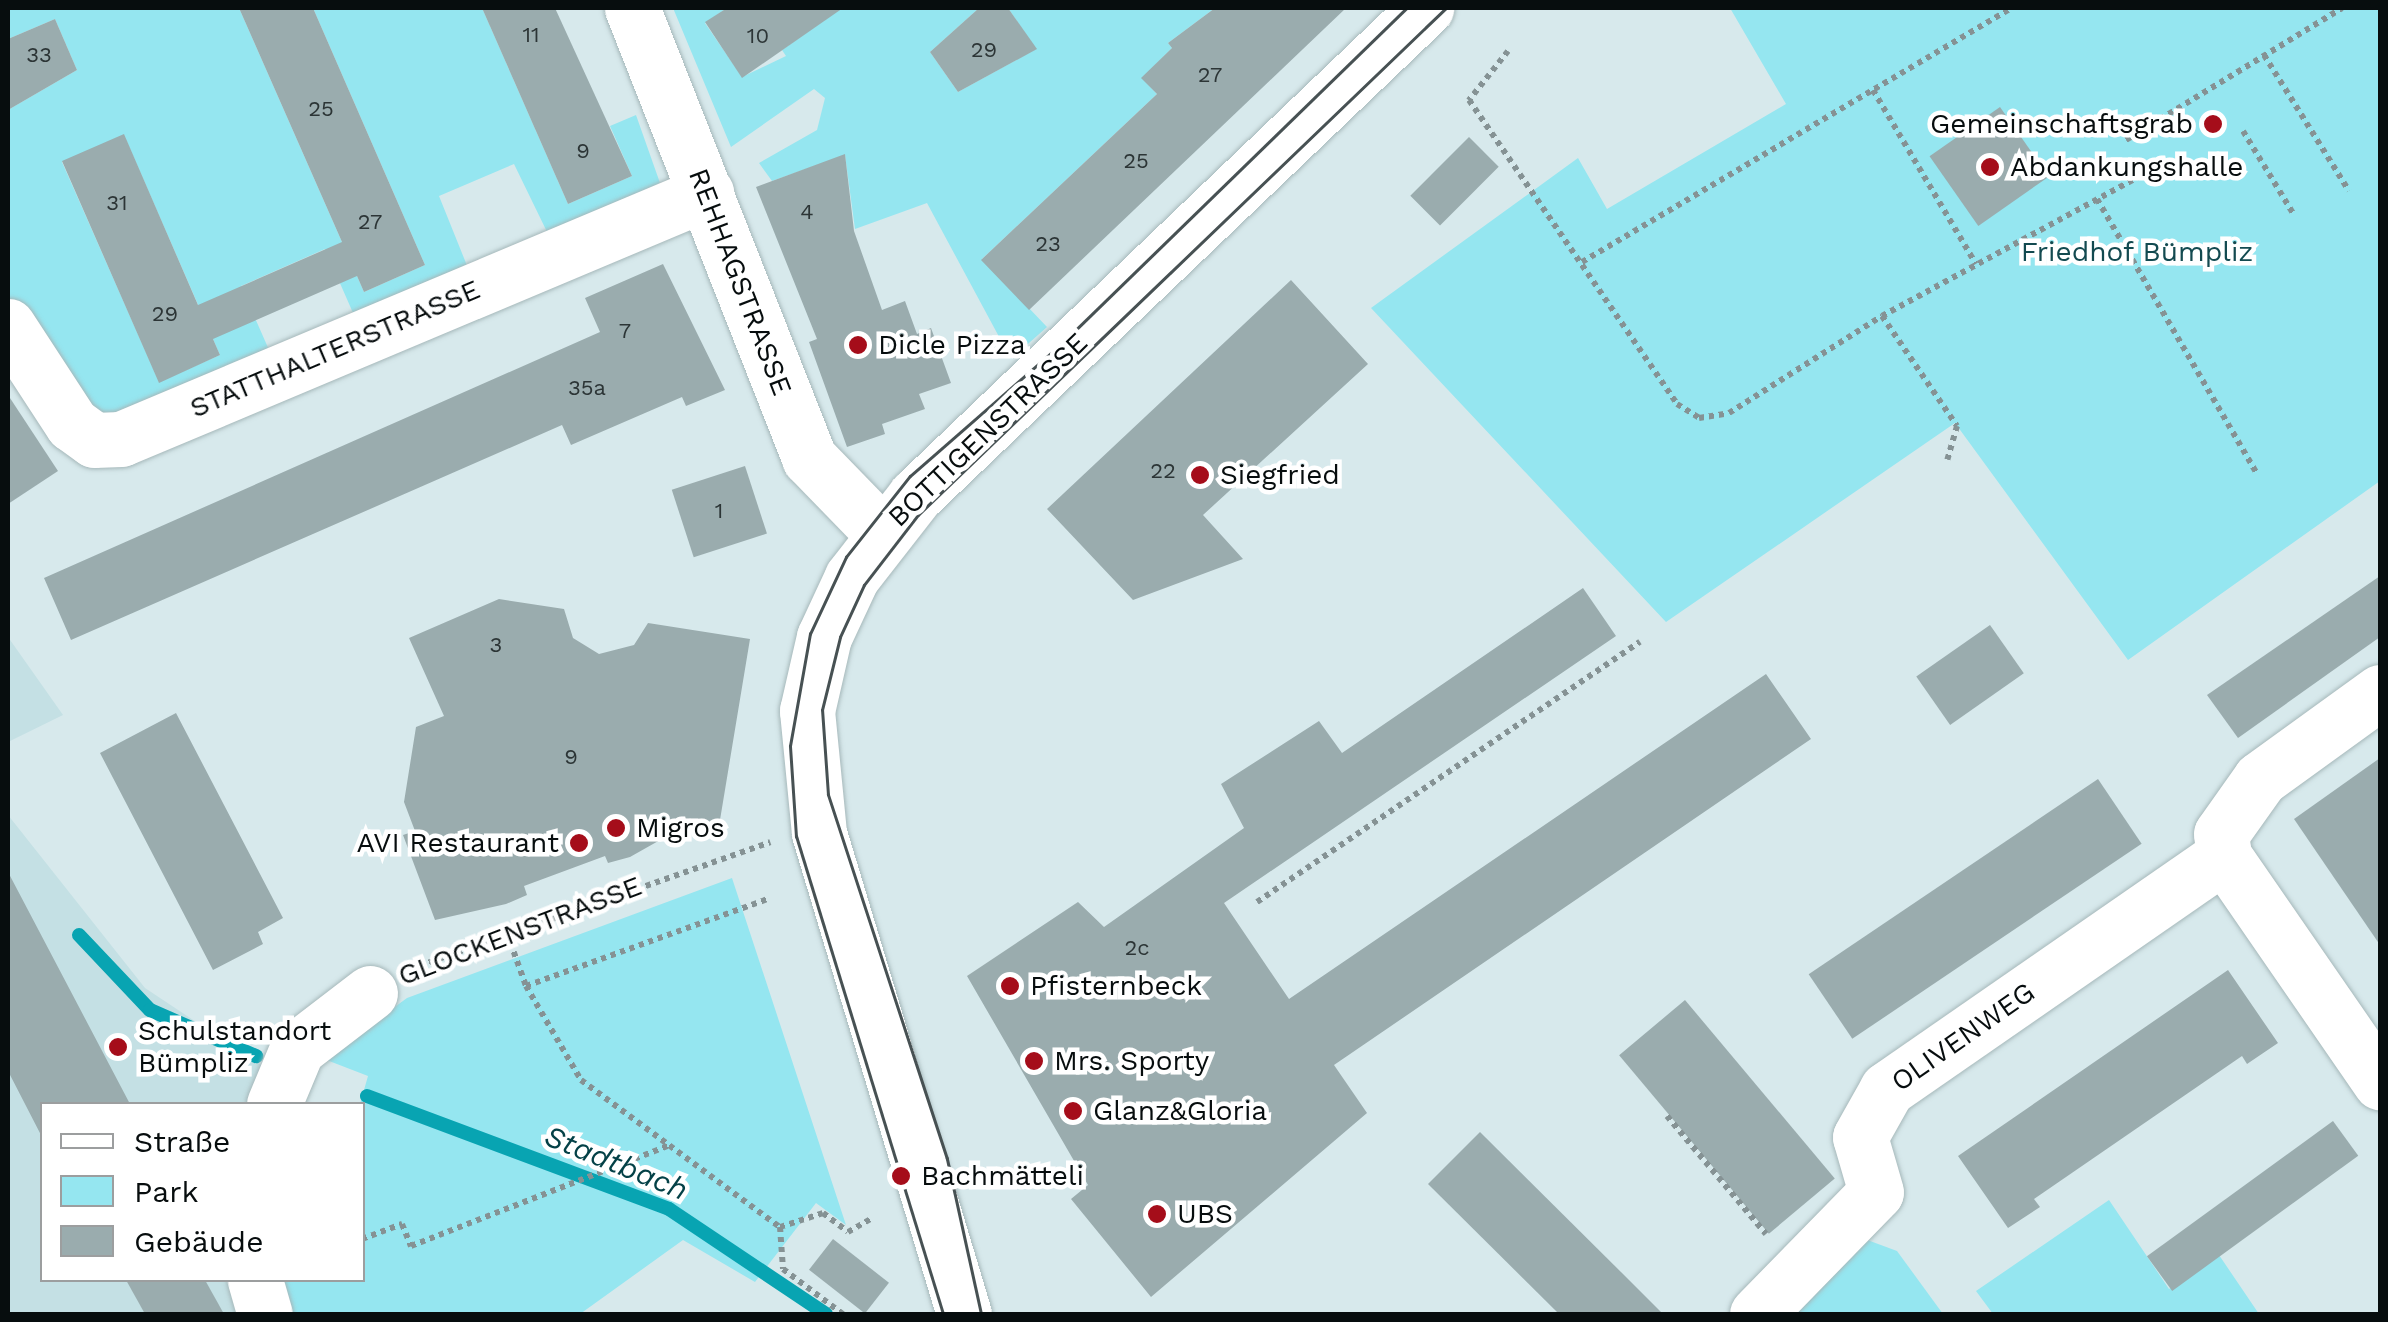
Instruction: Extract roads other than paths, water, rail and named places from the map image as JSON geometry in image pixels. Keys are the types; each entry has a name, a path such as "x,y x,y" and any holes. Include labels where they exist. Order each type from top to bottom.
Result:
{"street":[{"name":"REHHAGSTRASSE","path":"632,8 809,458 883,534"},
{"name":"BOTTIGENSTRASSE","path":"964,1314 818,833 806,738 812,681 837,606 883,534 1426,8"},
{"name":"STATTHALTERSTRASSE","path":"8,326 72,424 94,440 121,439 706,193"},
{"name":"OLIVENWEG","path":"1757,1314 1876,1192 1860,1137 1886,1089 2223,841 2260,778 2380,692"},
{"path":"2223,841 2380,1082"},
{"name":"GLOCKENSTRASSE","path":"275,1102 298,1049 370,993"},
{"path":"257,1282 265,1314"}],"waterway":[{"name":"Stadtbach","path":"79,935 150,1010 256,1056"},
{"name":"Stadtbach","path":"367,1096 669,1209 826,1314"}],"tram line":[{"path":"943,1314 796,837 790,746 810,634 846,557 910,476 1058,347 1406,8"},
{"path":"981,1314 947,1159 828,795 822,710 840,637 864,585 918,515 1446,8"}],"place":[{"name":"Gemeinschaftsgrab","path":"2213,124"},
{"name":"Abdankungshalle","path":"1990,167"},
{"name":"Dicle Pizza","path":"858,345"},
{"name":"Siegfried","path":"1200,475"},
{"name":"Migros","path":"616,828"},
{"name":"AVI Restaurant","path":"579,843"},
{"name":"Pfisternbeck","path":"1010,986"},
{"name":"Schulstandort Bümpliz","path":"118,1047"},
{"name":"Mrs. Sporty","path":"1034,1061"},
{"name":"Glanz&Gloria","path":"1073,1111"},
{"name":"Bachmätteli","path":"901,1176"},
{"name":"UBS","path":"1157,1214"}],"park label":[{"name":"Friedhof Bümpliz","path":"2137,252"}]}
